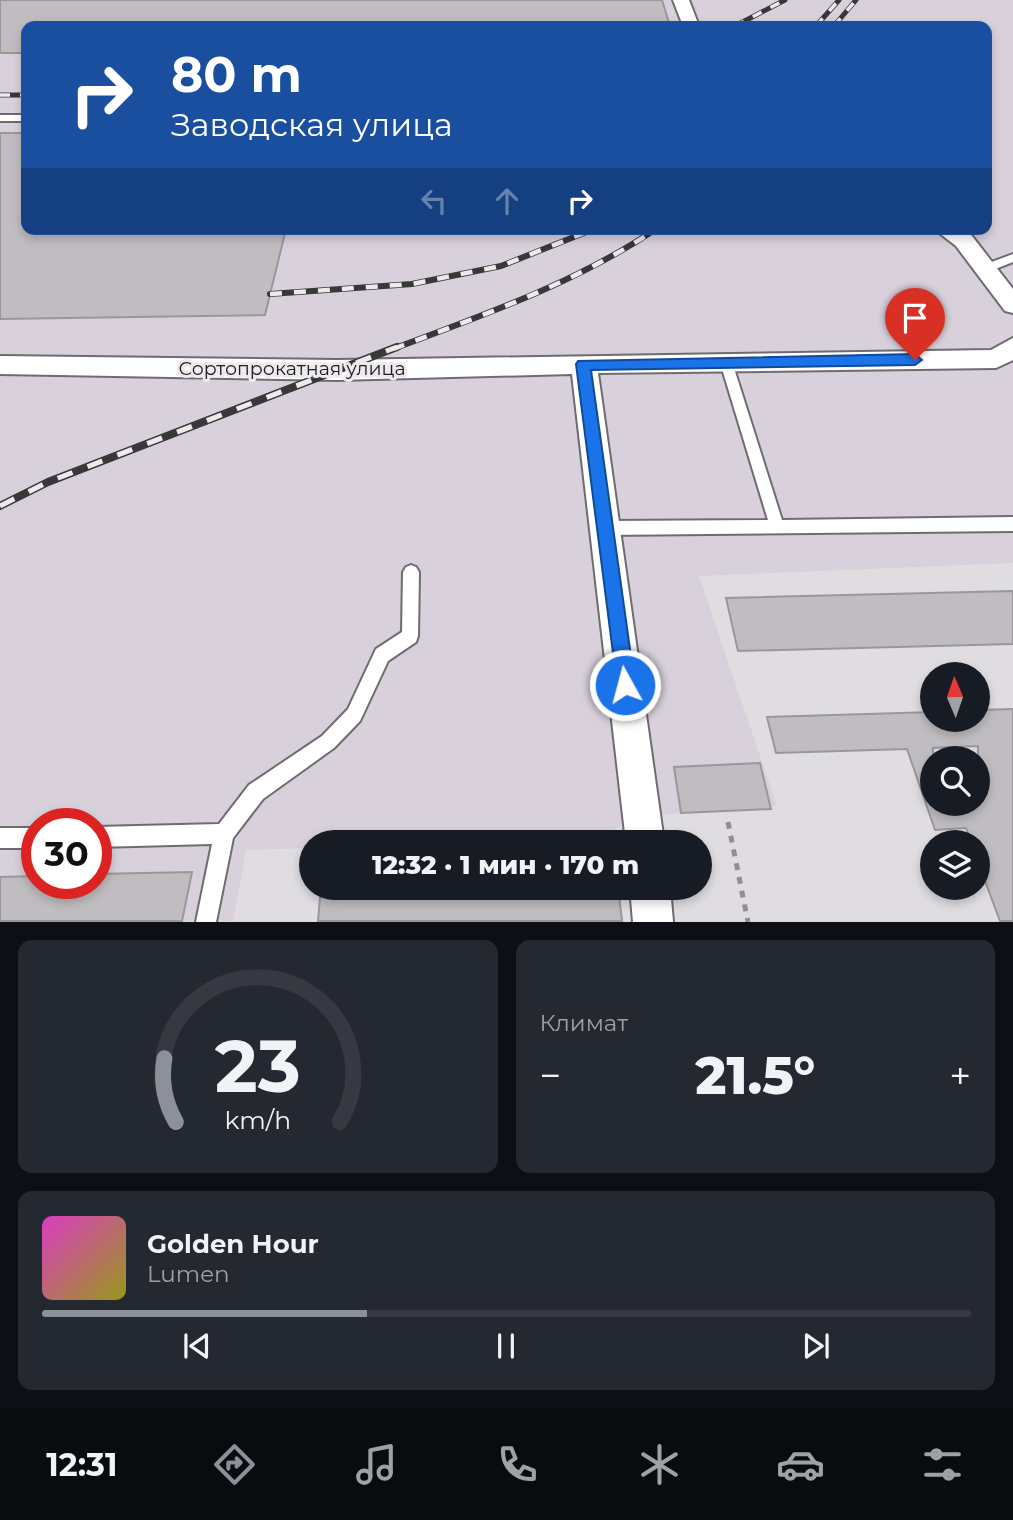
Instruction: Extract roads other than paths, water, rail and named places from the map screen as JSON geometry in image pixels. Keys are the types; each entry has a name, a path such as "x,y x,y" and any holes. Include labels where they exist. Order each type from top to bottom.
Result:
{"street":[{"path":"681,0 689,21"},
{"path":"954,235 964,242 1013,305"},
{"name":"Сортопрокатная улица","path":"0,365 337,370 996,359 1013,347"},
{"path":"583,364 643,829"},
{"path":"651,900 653,922"}],"lane":[{"path":"0,118 21,118"},
{"path":"985,269 1013,258"},
{"path":"726,362 777,527"},
{"path":"605,528 1013,524"},
{"path":"206,922 224,834 256,792 328,742 354,715 382,655 410,636 411,572"},
{"path":"112,836 224,834"},
{"path":"0,838 21,838"}],"railway":[{"path":"745,21 785,0"},
{"path":"820,21 839,0"},
{"path":"838,21 856,0"},
{"path":"0,95 21,95"},
{"path":"270,294 412,284 501,266 579,235"},
{"path":"393,349 561,282 646,235"},
{"path":"0,506 48,482 397,347"}]}
